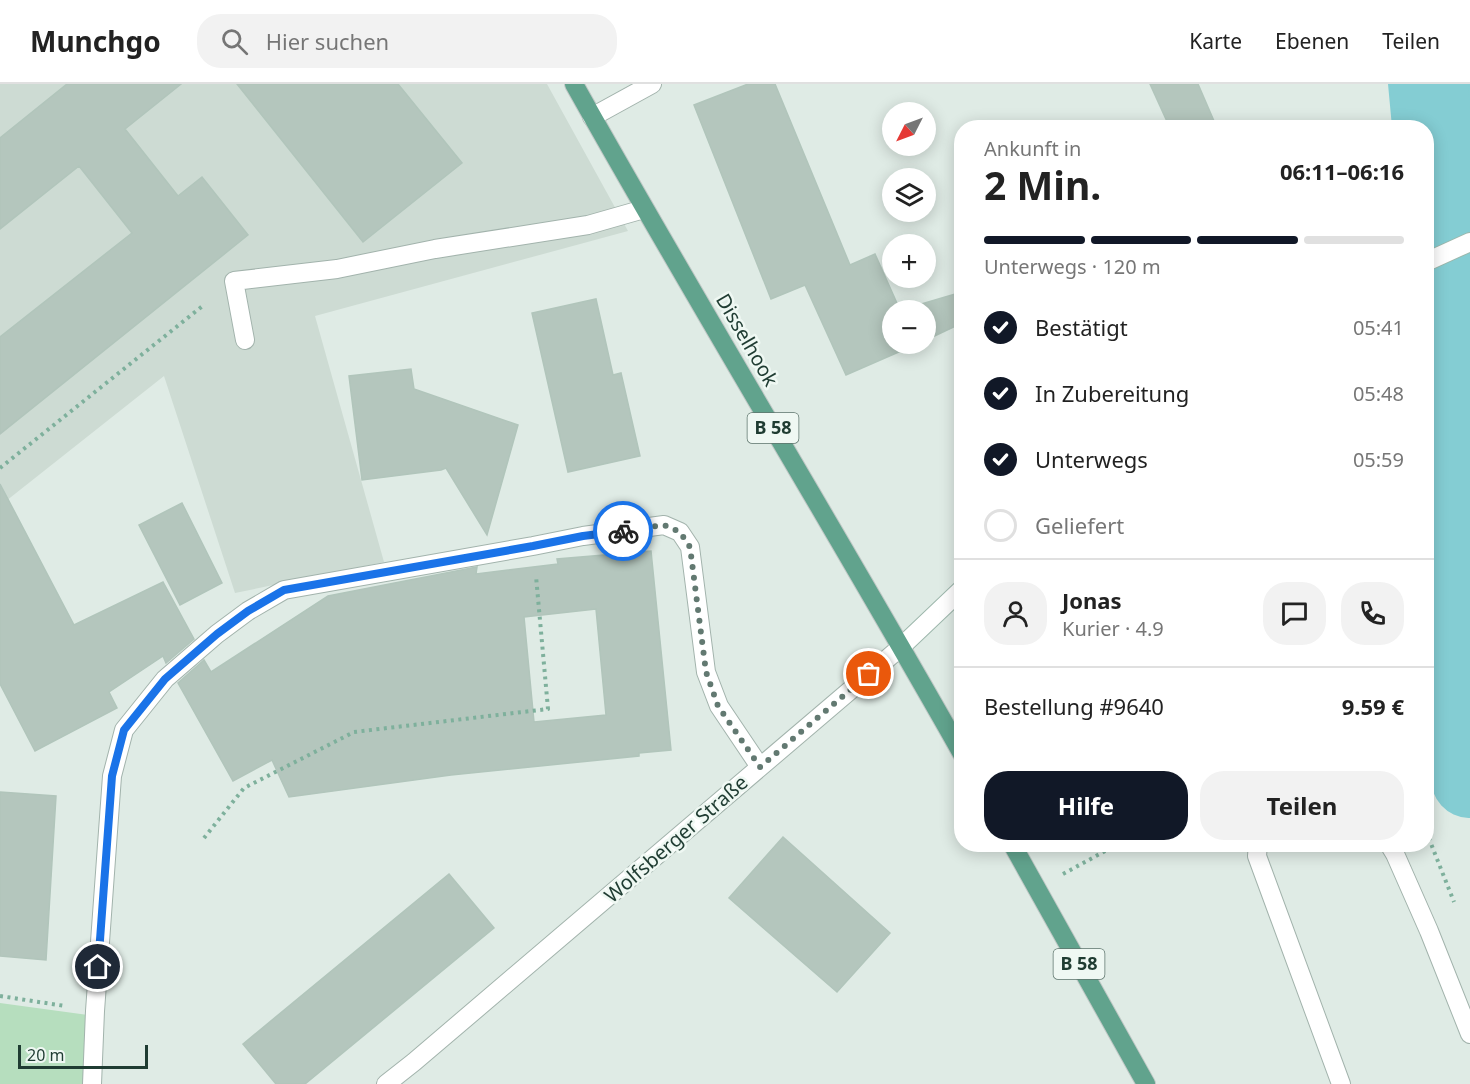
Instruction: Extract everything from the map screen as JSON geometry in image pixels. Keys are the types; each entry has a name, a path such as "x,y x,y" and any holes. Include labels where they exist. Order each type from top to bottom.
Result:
{"main road":[{"name":"Disselhook","path":"574,84 644,209 901,646"},
{"name":"B 58","path":"901,646 954,740"},
{"name":"B 58","path":"1017,852 1146,1084"}],"street":[{"path":"592,117 652,84"},
{"path":"245,340 234,281 337,269 435,249 588,225 644,209"},
{"path":"1434,258 1470,242"},
{"path":"92,1084 112,776 124,730 165,679 217,634 248,611 284,590 583,536 664,525 680,532 690,547 706,672 718,706 760,767"},
{"name":"Wolfsberger Straße","path":"386,1084 901,646 954,596"},
{"path":"1257,852 1341,1084"},
{"path":"1394,852 1429,931 1470,1034"}],"path":[{"path":"0,468 234,281"},
{"path":"204,838 244,788 354,732 548,708 533,546"},
{"path":"1434,851 1457,909"},
{"path":"1037,888 1103,852"},
{"path":"0,996 95,1011"}],"shaded area":[{"path":"0,84 547,84 628,231 315,316 384,562 235,593 164,376 0,504"}],"green space":[{"path":"0,1003 88,1015 88,1084 0,1084"}],"water":[{"path":"1388,84 1470,84 1470,185 1434,203 1434,120 1391,120"}],"building":[{"path":"67,84 181,84 125,129 178,196 202,177 248,235 0,434 0,337 132,233 79,166 0,229 0,138"},
{"path":"237,84 398,84 462,163 363,242"},
{"path":"748,84 775,84 850,265 875,254 882,270 882,288 890,288 896,300 882,300 882,354 894,354 846,375 805,285 771,299 694,105"},
{"path":"1150,84 1198,84 1214,120 1166,120"},
{"path":"954,294 954,327 936,335 935,300"},
{"path":"596,299 613,375 621,373 640,456 568,472 532,313"},
{"path":"411,369 414,389 518,425 487,535 446,468 362,480 349,376"},
{"path":"0,484 74,625 163,582 194,639 166,663 163,656 109,692 117,708 35,751 0,684"},
{"path":"182,503 222,583 180,605 139,525"},
{"path":"651,551 671,750 639,753 639,756 451,775 289,797 272,760 233,781 178,683 204,660 211,672 328,596 477,567 476,574 558,564 557,559","holes":["596,609 606,715 534,722 524,617"]},
{"path":"0,792 56,796 46,960 0,956"},
{"path":"783,837 890,933 837,992 729,898"},
{"path":"449,874 494,928 305,1084 276,1084 243,1044"}],"waterway":[{"path":"1429,84 1431,120"},
{"path":"1434,157 1437,201 1438,617 1463,760 1470,779"}],"way so far":[{"path":"623,531 664,525 680,532 690,547 706,672 718,706 760,767 869,674"}],"route":[{"path":"98,967 112,776 124,730 165,679 217,634 248,611 284,590 583,536 623,531"}]}
